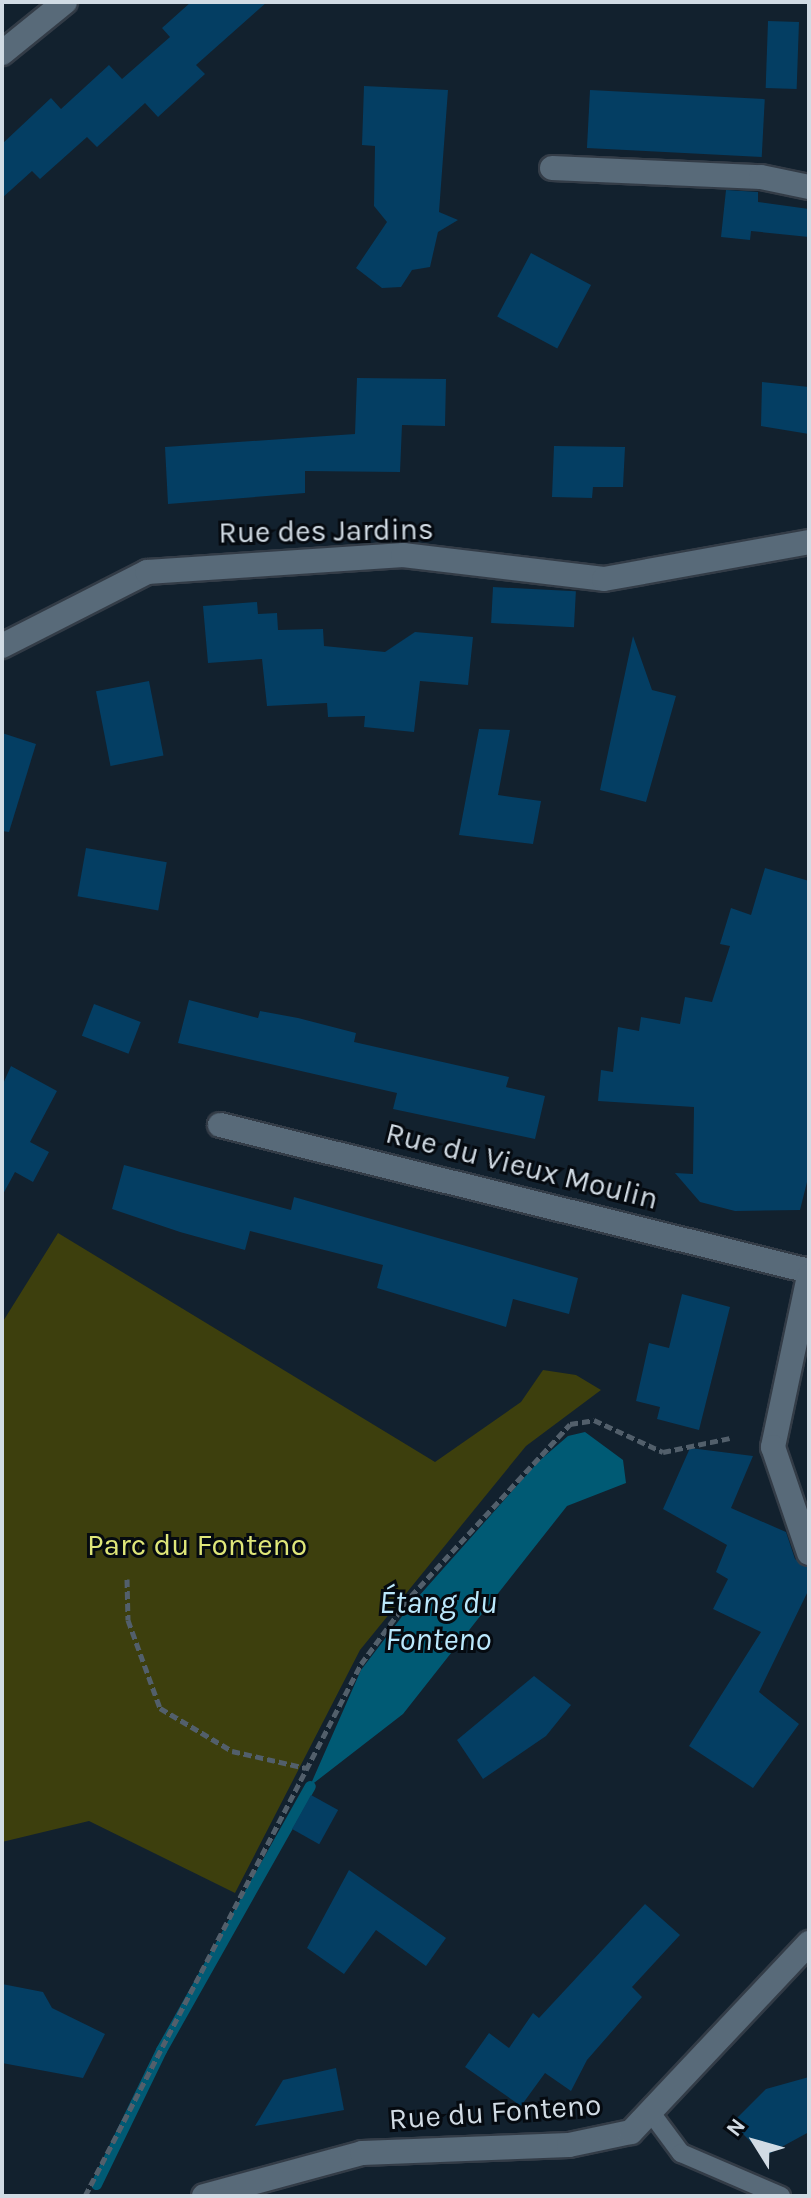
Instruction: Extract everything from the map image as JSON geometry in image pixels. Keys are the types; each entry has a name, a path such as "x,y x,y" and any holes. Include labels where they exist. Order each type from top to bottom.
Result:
{"street":[{"path":"2,53 65,2"},
{"path":"552,168 761,177 809,187"},
{"name":"Rue des Jardins","path":"2,646 147,572 403,555 604,579 809,542"},
{"name":"Rue du Vieux Moulin","path":"220,1125 809,1274"},
{"path":"809,1274 773,1447 809,1553"},
{"name":"Rue du Fonteno","path":"204,2196 362,2153 609,2139 652,2114 809,1943"}],"lane":[{"path":"652,2114 681,2153 781,2196"}],"path":[{"path":"85,2196 306,1768 387,1627 554,1435 584,1419 663,1452 730,1438"},
{"path":"127,1579 134,1644 160,1708 232,1751 306,1768"}],"green space":[{"name":"Parc du Fonteno","path":"58,1233 435,1462 521,1402 543,1370 576,1375 601,1390 526,1446 360,1650 235,1893 89,1821 2,1842 2,1323"}],"water":[{"name":"Étang du Fonteno","path":"585,1432 623,1460 626,1483 567,1506 403,1714 310,1786 361,1670 410,1606 539,1461 568,1436"}],"building":[{"path":"191,2 267,2 196,65 205,74 158,117 145,103 97,147 87,137 40,179 32,171 2,198 2,144 51,98 61,109 109,65 122,79 170,37 162,28"},
{"path":"768,21 799,22 797,89 766,88"},
{"path":"364,86 448,90 439,212 458,220 438,232 430,267 412,270 401,287 382,288 356,268 387,222 374,206 375,146 362,145"},
{"path":"590,90 765,99 762,157 587,148"},
{"path":"726,190 758,192 758,202 809,209 809,237 751,231 750,240 721,237"},
{"path":"531,253 591,285 557,348 497,317"},
{"path":"357,378 446,379 445,426 402,425 400,472 305,471 305,493 168,504 165,447 355,434"},
{"path":"762,382 809,387 809,434 761,426"},
{"path":"554,446 625,447 623,487 593,487 592,498 552,497"},
{"path":"493,587 576,591 574,627 491,623"},
{"path":"257,602 258,614 277,613 278,630 323,629 324,646 385,652 415,632 473,637 468,685 420,681 414,732 364,727 365,716 328,717 327,703 267,706 262,659 208,663 203,606"},
{"path":"633,636 652,690 676,696 646,802 600,790"},
{"path":"149,681 164,756 110,766 96,691"},
{"path":"479,729 510,730 498,795 541,801 533,844 459,835"},
{"path":"2,733 36,744 9,832 2,831"},
{"path":"86,848 167,862 158,910 77,896"},
{"path":"765,868 809,881 809,1174 800,1210 735,1211 700,1202 675,1173 693,1174 694,1107 598,1101 601,1070 613,1072 618,1027 639,1031 641,1017 680,1024 685,997 712,1002 730,946 720,944 731,908 751,915"},
{"path":"189,1000 258,1018 260,1011 298,1018 356,1033 354,1042 509,1077 506,1087 545,1096 535,1139 393,1109 397,1093 178,1043"},
{"path":"94,1004 141,1022 128,1054 82,1036"},
{"path":"11,1066 57,1091 30,1142 49,1152 33,1182 15,1172 2,1196 2,1086"},
{"path":"124,1165 291,1210 294,1197 578,1278 569,1314 513,1299 506,1327 377,1288 383,1265 250,1231 245,1250 180,1232 112,1209"},
{"path":"682,1294 730,1307 699,1430 657,1419 660,1407 636,1401 649,1343 669,1348"},
{"path":"690,1448 753,1456 731,1508 786,1532 795,1559 809,1568 809,1589 759,1692 799,1724 753,1788 689,1746 761,1632 713,1609 728,1579 716,1572 727,1545 663,1509"},
{"path":"534,1676 571,1705 546,1736 483,1779 457,1740"},
{"path":"311,1795 338,1810 319,1844 292,1829"},
{"path":"349,1870 446,1938 426,1966 376,1930 344,1974 307,1948"},
{"path":"645,1904 680,1935 632,1987 642,1997 587,2060 571,2091 545,2073 521,2106 465,2067 489,2033 509,2048 533,2013 539,2018"},
{"path":"2,1984 43,1992 52,2008 105,2034 83,2078 2,2063"},
{"path":"336,2068 344,2110 255,2126 283,2080"},
{"path":"809,2077 809,2132 765,2156 732,2123 766,2089"}],"waterway":[{"path":"96,2184 161,2050 310,1786"}]}
